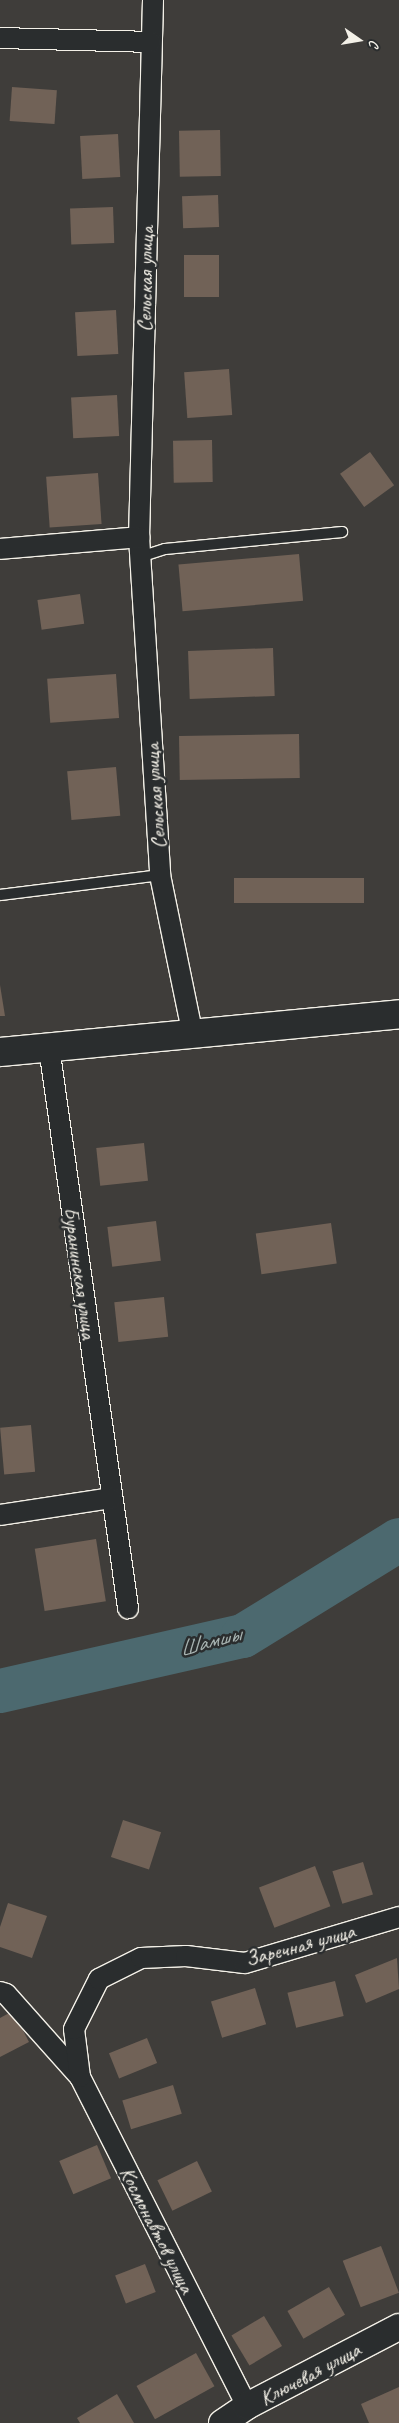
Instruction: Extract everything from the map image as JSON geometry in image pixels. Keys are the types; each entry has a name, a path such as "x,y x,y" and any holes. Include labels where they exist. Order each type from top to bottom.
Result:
{"main road":[{"path":"0,1052 192,1031 399,1014"}],"street":[{"name":"Сельская улица","path":"153,0 139,537 160,874 192,1031"},
{"path":"0,38 151,42"},
{"path":"0,549 139,537"},
{"name":"Буранинская улица","path":"49,1047 128,1608"},
{"path":"0,1515 111,1498"},
{"name":"Заречная улица","path":"80,2077 74,2029 99,1979 132,1962 141,1958 186,1956 245,1963 399,1917"},
{"name":"Космонавтов улица","path":"0,1992 6,1994 80,2077 247,2406"},
{"name":"Ключевая улица","path":"223,2423 247,2406 399,2327"}],"lane":[{"path":"140,557 165,549 342,532"},
{"path":"0,895 160,874"}],"building":[{"path":"12,87 57,90 55,124 10,121"},
{"path":"220,130 221,176 180,177 179,131"},
{"path":"118,134 120,177 82,179 80,136"},
{"path":"218,195 219,227 183,228 182,196"},
{"path":"113,207 114,243 71,244 70,209"},
{"path":"184,255 219,255 219,297 184,297"},
{"path":"116,310 118,354 77,356 75,312"},
{"path":"229,369 232,415 187,418 184,372"},
{"path":"117,395 119,436 73,438 71,397"},
{"path":"212,440 213,482 174,483 173,441"},
{"path":"370,452 394,485 364,507 340,474"},
{"path":"98,473 102,524 50,528 46,477"},
{"path":"299,554 303,601 183,611 178,565"},
{"path":"80,594 84,624 42,630 37,600"},
{"path":"273,648 275,696 190,699 188,651"},
{"path":"116,674 119,718 50,723 47,679"},
{"path":"299,734 300,778 180,780 179,736"},
{"path":"116,767 120,816 71,820 67,771"},
{"path":"234,878 364,878 364,903 234,903"},
{"path":"0,985 5,1016 0,1016"},
{"path":"144,1143 148,1181 100,1186 96,1148"},
{"path":"156,1221 161,1261 112,1267 107,1227"},
{"path":"331,1223 337,1264 261,1274 256,1234"},
{"path":"164,1297 168,1337 118,1342 114,1302"},
{"path":"31,1425 35,1472 4,1475 0,1428"},
{"path":"96,1539 106,1601 45,1611 35,1549"},
{"path":"123,1820 161,1832 149,1869 111,1857"},
{"path":"363,1862 373,1895 342,1904 332,1871"},
{"path":"315,1866 330,1906 274,1928 259,1888"},
{"path":"8,1903 47,1916 32,1958 0,1947 0,1927"},
{"path":"397,1958 399,1989 366,2003 355,1975"},
{"path":"335,1981 344,2016 296,2028 287,1993"},
{"path":"255,1988 266,2024 222,2038 211,2001"},
{"path":"13,2011 29,2042 0,2057 0,2018"},
{"path":"147,2038 157,2063 119,2078 109,2053"},
{"path":"173,2085 182,2114 131,2129 122,2100"},
{"path":"97,2145 111,2178 73,2194 59,2161"},
{"path":"197,2161 212,2192 172,2211 157,2180"},
{"path":"381,2246 399,2293 361,2307 343,2261"},
{"path":"145,2264 156,2292 126,2303 115,2275"},
{"path":"329,2287 345,2315 303,2339 287,2311"},
{"path":"264,2316 282,2346 249,2366 231,2336"},
{"path":"196,2353 214,2386 155,2419 137,2386"},
{"path":"399,2387 399,2423 369,2423 361,2404"},
{"path":"117,2394 134,2423 80,2423 77,2418"}],"waterway":[{"name":"Шамшы","path":"0,1691 243,1636 399,1540"}]}
